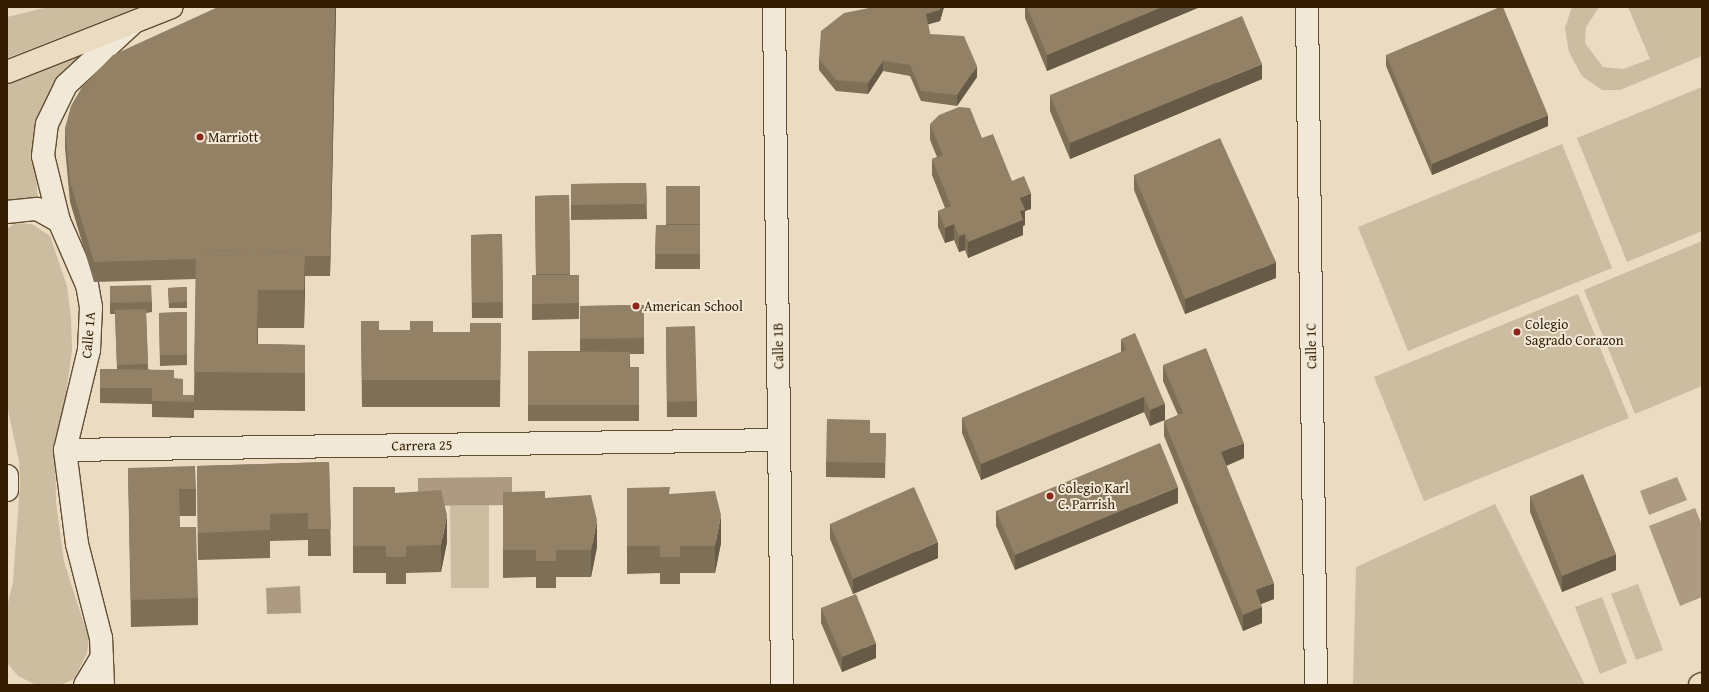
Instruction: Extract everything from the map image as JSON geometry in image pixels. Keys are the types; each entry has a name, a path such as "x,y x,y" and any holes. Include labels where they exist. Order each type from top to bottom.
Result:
{"main road":[{"path":"7,72 172,7"}],"street":[{"name":"Calle 1B","path":"774,7 782,685"},
{"name":"Calle 1C","path":"1307,7 1316,685"},
{"name":"Calle 1A","path":"104,685 101,638 77,544 64,450 89,350 92,307 87,285 59,221 43,156 47,124 66,85 78,70 134,22"},
{"path":"7,212 37,209 59,221"},
{"name":"Carrera 25","path":"64,450 779,440"},
{"path":"7,476 7,490"},
{"path":"85,685 102,657"}],"shaded area":[{"path":"48,7 139,7 7,58 7,17"},
{"path":"1572,7 1599,7 1586,27 1585,43 1603,67 1623,69 1650,59 1628,7 1702,7 1702,56 1620,90 1602,90 1582,76 1569,52 1565,28"},
{"path":"86,49 45,102 34,148 38,201 7,202 7,80"},
{"path":"1702,87 1702,231 1627,262 1577,138"},
{"path":"1562,144 1612,268 1408,351 1358,227"},
{"path":"15,223 32,224 50,236 67,286 71,317 72,351 63,414 55,439 56,502 64,562 89,639 87,653 74,679 60,685 36,685 18,676 7,663 7,607 13,582 20,484 19,461 7,406 7,229"},
{"path":"1702,241 1702,386 1635,414 1584,290"},
{"path":"1578,294 1629,418 1424,501 1374,377"},
{"path":"512,477 512,505 418,506 418,478"},
{"path":"1677,477 1687,500 1649,515 1640,491"},
{"path":"1495,504 1585,685 1353,685 1356,567"},
{"path":"489,505 489,588 451,588 450,506"},
{"path":"1695,508 1702,525 1702,597 1680,606 1649,526"},
{"path":"1638,584 1663,650 1636,660 1611,594"},
{"path":"300,586 301,613 267,614 266,588"},
{"path":"1602,597 1627,663 1600,674 1575,607"}],"building":[{"name":"Marriott","path":"218,7 335,7 330,256 304,256 305,252 196,250 196,259 94,262 70,182 65,128 71,106 82,87 113,55"},
{"path":"869,7 941,7 940,10 926,14 930,34 964,36 977,66 957,95 921,91 910,65 883,61 868,83 836,80 819,59 821,31 844,13"},
{"path":"1027,7 1162,7 1047,55"},
{"path":"1503,7 1548,115 1432,164 1386,55"},
{"path":"1242,16 1262,64 1070,143 1050,95"},
{"path":"959,107 970,108 982,138 993,134 1012,181 1024,176 1031,193 1020,198 1025,210 1020,211 1023,220 968,242 965,234 959,236 954,224 945,228 938,211 951,206 932,159 943,155 930,124 939,115"},
{"path":"1220,138 1276,262 1185,299 1134,175"},
{"path":"646,183 647,204 571,205 571,184"},
{"path":"666,186 700,186 700,224 666,224"},
{"path":"569,195 570,274 536,274 535,196"},
{"path":"656,225 700,225 700,254 655,254"},
{"path":"502,234 503,302 472,303 471,235"},
{"path":"196,250 305,252 304,290 258,290 257,344 305,345 305,373 194,372"},
{"path":"532,275 579,275 579,303 532,304"},
{"path":"151,285 152,302 110,303 110,286"},
{"path":"187,287 187,302 169,303 168,288"},
{"path":"644,305 644,338 580,339 580,306"},
{"path":"146,309 148,364 117,365 115,310"},
{"path":"187,312 187,355 160,355 159,313"},
{"path":"361,321 379,321 379,330 410,330 410,321 433,321 433,332 470,332 470,323 501,323 500,380 362,380"},
{"path":"695,326 697,401 667,402 666,327"},
{"path":"1135,333 1165,404 1150,410 1144,397 981,464 962,418 1126,350 1121,339"},
{"path":"1206,348 1244,443 1221,452 1274,583 1256,590 1262,607 1243,615 1164,421 1183,413 1163,365"},
{"path":"528,351 630,352 629,367 639,367 639,405 528,405"},
{"path":"100,369 174,370 174,378 183,379 183,395 194,395 194,402 152,401 152,388 100,388"},
{"path":"827,419 870,420 870,433 886,433 885,463 826,462"},
{"path":"1160,443 1178,487 1015,555 996,511"},
{"path":"329,462 331,529 308,529 308,513 270,514 270,530 198,533 197,466"},
{"path":"195,466 196,489 179,489 180,527 196,527 198,598 131,600 128,468"},
{"path":"1583,474 1616,554 1562,576 1530,496"},
{"path":"353,487 395,487 395,493 441,490 447,515 441,545 406,546 406,557 386,557 386,546 353,546"},
{"path":"670,487 669,494 715,491 721,515 715,546 680,546 680,557 660,557 660,546 627,546 627,488"},
{"path":"914,487 938,542 853,579 830,524"},
{"path":"545,491 545,498 591,495 597,520 591,550 556,550 556,561 536,561 536,550 503,550 503,492"},
{"path":"856,594 876,643 842,657 821,608"}],"place":[{"name":"Marriott","path":"200,137"},
{"name":"American School","path":"636,306"},
{"name":"Colegio Sagrado Corazon","path":"1517,332"},
{"name":"Colegio Karl C. Parrish","path":"1050,496"}]}
